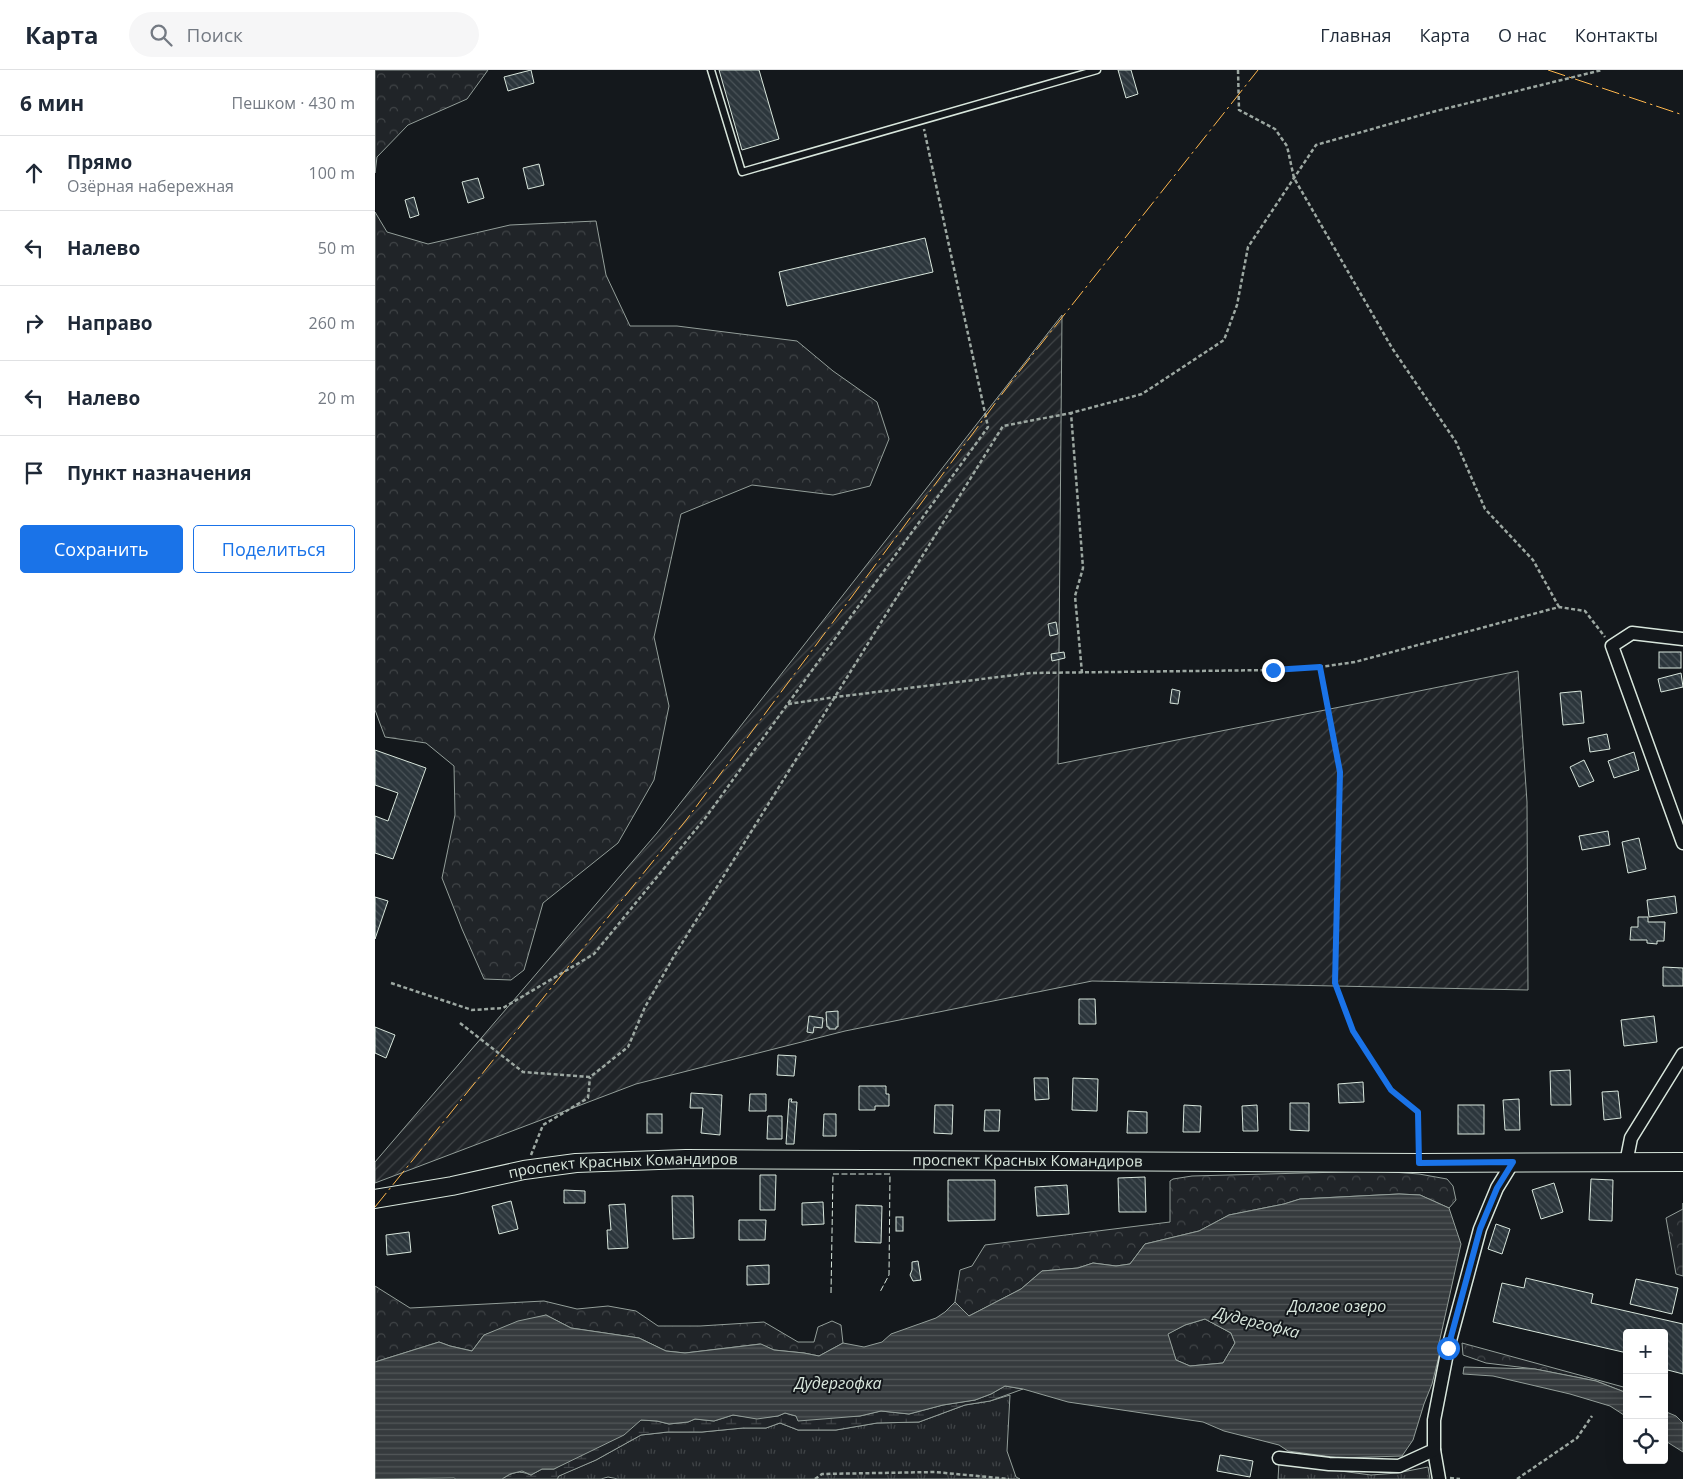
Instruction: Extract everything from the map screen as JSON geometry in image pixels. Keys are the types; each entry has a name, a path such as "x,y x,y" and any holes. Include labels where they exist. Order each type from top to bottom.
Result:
{"street":[{"path":"1683,639 1632,633 1612,646 1683,843"},
{"path":"1626,1162 1631,1138 1683,1054"},
{"name":"проспект Красных Командиров","path":"375,1199 452,1186 525,1170 576,1163 686,1159 1419,1163 1683,1162"},
{"path":"1439,1479 1434,1450 1434,1420 1448,1348 1480,1229 1497,1188 1513,1162"},
{"path":"1279,1458 1329,1464 1399,1466 1434,1450"}],"lane":[{"path":"711,70 742,172 1097,70"}],"path":[{"path":"1238,70 1239,110 1275,129 1287,146 1294,178 1392,348 1456,442 1485,509 1533,560 1559,607"},
{"path":"459,1023 523,1072 590,1076 628,1047 645,1007 674,956 1003,426 1071,413 1142,394 1224,340 1237,305 1248,247 1316,145 1432,112 1602,70"},
{"path":"391,983 472,1010 503,1008 594,954 707,817 988,427 923,120"},
{"path":"1071,413 1083,568 1075,596 1082,673"},
{"path":"788,704 1031,673 1273,670 1320,667 1355,662 1559,607 1585,611 1612,646"},
{"path":"1320,667 1340,772 1335,983 1353,1031 1391,1090 1418,1112 1419,1163"},
{"path":"525,1170 543,1125 588,1098 590,1076"},
{"path":"1517,1479 1577,1438 1592,1416"},
{"path":"815,1479 821,1474 935,1472 1009,1479"}],"green space":[{"path":"375,70 488,70 467,99 408,125 377,157 375,173"},
{"path":"375,212 387,232 428,244 510,225 596,221 606,275 630,326 677,326 797,341 833,371 877,402 889,439 870,486 833,495 752,485 681,514 654,637 669,706 654,780 618,843 543,903 524,970 511,980 484,979 442,878 455,815 454,766 426,743 385,737 375,710"},
{"path":"1062,315 1058,764 1518,671 1527,802 1528,990 1092,981 845,1031 636,1084 375,1183 375,1162 657,833"},
{"path":"1379,1171 1419,1174 1447,1179 1453,1186 1456,1200 1449,1208 1420,1195 1399,1194 1300,1199 1229,1215 1199,1231 1145,1244 1130,1264 1116,1266 1093,1263 1078,1268 1042,1271 1021,1289 969,1316 955,1302 960,1270 972,1266 985,1245 1170,1222 1170,1181 1173,1179 1192,1176"},
{"path":"1683,1209 1683,1276 1676,1274 1666,1218"},
{"path":"375,1286 410,1308 544,1301 577,1309 608,1306 636,1311 658,1326 700,1326 764,1322 798,1342 814,1342 818,1327 832,1321 841,1325 843,1343 819,1356 774,1350 760,1344 685,1353 666,1351 639,1338 571,1328 546,1315 484,1335 472,1351 439,1342 375,1362"},
{"path":"1205,1319 1231,1333 1235,1343 1223,1363 1190,1366 1176,1360 1167,1334 1185,1325"},
{"path":"1462,1343 1623,1387 1623,1391 1596,1381 1535,1369 1486,1363 1463,1355"},
{"path":"1005,1386 1023,1389 990,1401 965,1405 919,1422 877,1423 836,1430 798,1430 780,1423 766,1428 641,1435 596,1460 559,1476 557,1479 502,1479 516,1472 531,1475 542,1469 554,1469 641,1420 669,1424 688,1422 695,1419 714,1421 733,1415 757,1418 778,1416 785,1413 796,1416 860,1416 881,1411 909,1414 943,1405 975,1400"},
{"path":"1010,1395 1007,1451 1016,1477 1020,1479 618,1479 608,1477 601,1479 557,1479 558,1476 596,1460 641,1435 766,1428 780,1423 798,1430 836,1430 877,1423 919,1422 965,1405 990,1401"},
{"path":"1279,1463 1371,1475 1397,1473 1428,1467 1430,1479 1278,1479"}],"water":[{"name":"Долгое озеро","path":"1399,1194 1420,1195 1449,1208 1461,1244 1432,1384 1413,1440 1402,1456 1340,1458 1288,1451 1279,1445 1224,1431 1203,1422 1068,1402 1023,1389 1005,1386 975,1400 943,1405 909,1414 881,1411 860,1416 798,1421 796,1416 785,1413 757,1419 733,1415 714,1421 695,1419 688,1422 669,1424 641,1420 624,1435 554,1469 542,1469 531,1475 522,1471 510,1474 502,1479 375,1479 375,1362 439,1342 472,1351 484,1335 518,1321 546,1315 571,1328 639,1338 666,1351 685,1353 761,1344 774,1350 819,1356 843,1343 864,1347 882,1342 891,1334 936,1318 955,1302 969,1316 1021,1289 1042,1271 1078,1268 1093,1263 1116,1266 1130,1264 1145,1244 1199,1231 1229,1215 1300,1199","holes":["1205,1319 1231,1333 1235,1343 1223,1363 1190,1366 1176,1360 1168,1334 1185,1325"]},
{"path":"1464,1367 1535,1369 1596,1381 1623,1391 1623,1414 1610,1406 1570,1394 1493,1376 1463,1374"},
{"path":"1668,1413 1676,1416 1683,1423 1683,1452 1668,1443"}],"building":[{"path":"531,70 534,83 508,91 504,77"},
{"path":"719,70 759,70 779,139 742,150"},
{"path":"1118,70 1131,70 1138,94 1126,98"},
{"path":"539,164 544,185 528,189 523,168"},
{"path":"478,178 484,198 468,203 462,182"},
{"path":"414,197 419,215 410,218 405,200"},
{"path":"925,238 933,272 787,306 779,272"},
{"path":"1056,622 1058,634 1050,636 1048,624"},
{"path":"1064,652 1065,658 1052,661 1051,654"},
{"path":"1659,652 1681,652 1681,668 1659,668"},
{"path":"1681,673 1683,687 1661,692 1658,679"},
{"path":"1172,689 1180,691 1178,704 1170,703"},
{"path":"1581,691 1584,723 1563,725 1560,693"},
{"path":"1607,734 1610,749 1590,752 1588,738"},
{"path":"375,750 426,768 393,859 375,853 375,816 388,821 398,793 375,785"},
{"path":"1634,752 1639,770 1614,778 1608,761"},
{"path":"1584,760 1594,781 1579,787 1570,767"},
{"path":"1608,831 1610,845 1582,850 1579,836"},
{"path":"1639,838 1646,869 1628,873 1622,842"},
{"path":"1675,896 1677,913 1649,917 1647,900"},
{"path":"375,897 388,901 375,939"},
{"path":"1638,917 1648,917 1648,922 1665,922 1664,941 1657,941 1657,944 1647,943 1647,940 1630,940 1631,927 1638,927"},
{"path":"1663,967 1683,968 1683,986 1663,986"},
{"path":"1079,999 1095,999 1096,1024 1079,1024"},
{"path":"838,1011 838,1027 836,1029 829,1029 827,1027 826,1012"},
{"path":"809,1016 823,1018 822,1028 814,1027 813,1033 807,1032"},
{"path":"1654,1016 1657,1042 1624,1046 1621,1020"},
{"path":"375,1027 395,1035 386,1058 375,1053"},
{"path":"778,1055 796,1056 794,1076 777,1075"},
{"path":"1570,1070 1571,1105 1551,1105 1550,1071"},
{"path":"1034,1078 1048,1078 1049,1099 1035,1100"},
{"path":"1073,1078 1098,1079 1097,1111 1072,1110"},
{"path":"1363,1082 1364,1102 1339,1103 1338,1084"},
{"path":"859,1086 886,1086 886,1094 889,1094 889,1106 875,1106 875,1110 859,1110"},
{"path":"1618,1091 1621,1118 1604,1120 1602,1092"},
{"path":"691,1093 722,1095 720,1135 701,1133 703,1108 690,1108"},
{"path":"750,1094 766,1094 766,1111 749,1111"},
{"path":"789,1099 792,1099 791,1102 797,1102 794,1144 786,1144"},
{"path":"1519,1099 1520,1130 1505,1130 1503,1100"},
{"path":"1290,1103 1309,1103 1309,1131 1290,1130"},
{"path":"935,1105 953,1105 952,1134 934,1133"},
{"path":"1184,1105 1201,1106 1200,1132 1183,1132"},
{"path":"1257,1105 1258,1131 1243,1131 1242,1106"},
{"path":"1458,1105 1484,1105 1484,1134 1458,1134"},
{"path":"985,1110 1000,1110 999,1131 984,1131"},
{"path":"1128,1111 1147,1112 1147,1133 1127,1133"},
{"path":"647,1114 662,1114 662,1133 647,1133"},
{"path":"824,1114 836,1114 836,1136 823,1136"},
{"path":"768,1116 782,1116 782,1139 767,1139"},
{"path":"760,1175 776,1175 775,1210 760,1210"},
{"path":"1145,1177 1146,1212 1119,1212 1118,1178"},
{"path":"1591,1179 1613,1180 1612,1221 1589,1220"},
{"path":"948,1180 995,1180 995,1220 948,1221"},
{"path":"1554,1183 1563,1212 1541,1219 1532,1190"},
{"path":"1067,1185 1069,1214 1037,1216 1035,1187"},
{"path":"564,1190 585,1191 585,1203 564,1203"},
{"path":"672,1196 693,1196 694,1238 673,1239"},
{"path":"511,1201 518,1229 499,1234 492,1206"},
{"path":"823,1202 824,1224 802,1225 802,1203"},
{"path":"625,1204 628,1248 608,1249 607,1230 611,1230 609,1205"},
{"path":"856,1205 882,1206 881,1243 855,1242"},
{"path":"896,1217 903,1217 903,1231 896,1231"},
{"path":"739,1220 766,1220 765,1240 739,1240"},
{"path":"1496,1224 1510,1229 1502,1254 1488,1249"},
{"path":"409,1232 411,1252 387,1255 386,1235"},
{"path":"918,1261 921,1280 913,1281 910,1275 912,1262"},
{"path":"769,1265 769,1284 747,1285 747,1266"},
{"path":"1526,1278 1593,1294 1591,1303 1683,1324 1683,1374 1668,1370 1668,1329 1623,1329 1623,1352 1493,1322 1502,1283 1524,1288"},
{"path":"1636,1279 1678,1288 1672,1314 1630,1304"},
{"path":"1220,1455 1253,1461 1250,1477 1217,1471"}],"fence":[{"path":"831,1293 833,1174 890,1174 889,1275 880,1292"}],"power":[{"path":"375,1207 687,819 1011,382 1258,70"},
{"path":"1548,70 1683,115"}],"route":[{"path":"1273,670 1320,667 1340,772 1335,983 1353,1031 1391,1090 1418,1112 1419,1163 1513,1162 1497,1188 1480,1229 1448,1348"}],"water label":[{"name":"Дудергофка","path":"1257,1322"},
{"name":"Дудергофка","path":"838,1383"}]}
